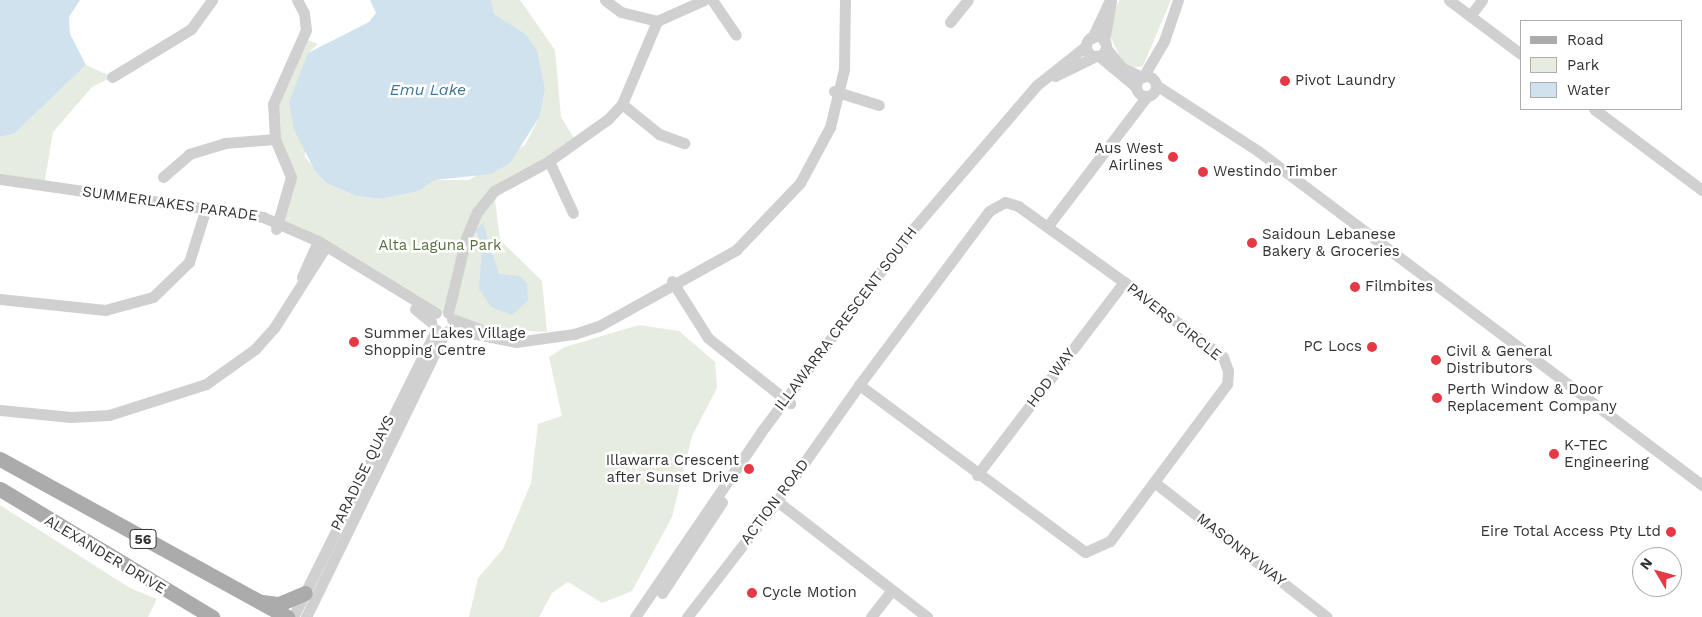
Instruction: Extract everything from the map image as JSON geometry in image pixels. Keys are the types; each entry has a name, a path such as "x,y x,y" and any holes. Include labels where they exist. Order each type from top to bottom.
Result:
{"main road":[{"name":"ALEXANDER DRIVE","path":"0,459 287,617"},
{"name":"ALEXANDER DRIVE","path":"0,489 212,617"},
{"path":"258,602 279,604 305,593"}],"street":[{"path":"112,77 191,29 212,0"},
{"path":"278,226 291,177 275,139 273,104 306,30 297,0"},
{"path":"605,0 621,12 657,21 704,0"},
{"path":"712,0 736,35"},
{"name":"SUMMERLAKES PARADE","path":"837,92 839,0"},
{"name":"SUMMERLAKES PARADE","path":"0,179 205,212 278,226 321,247 442,321 493,333 554,332 603,317 677,281 749,230 784,194 815,146 837,92 847,47 846,0"},
{"path":"950,22 968,0"},
{"name":"ILLAWARRA CRESCENT SOUTH","path":"635,617 907,236 1037,85 1089,42 1110,0"},
{"name":"ILLAWARRA CRESCENT SOUTH","path":"644,617 786,404 931,218 1042,88 1062,70 1101,50 1110,0"},
{"path":"1047,227 1152,90 1164,41 1178,0"},
{"path":"1449,0 1520,53"},
{"path":"1470,16 1482,0"},
{"name":"PARADISE QUAYS","path":"306,617 454,294 466,238 477,212 494,191 549,161 588,136 622,104 657,21"},
{"path":"1130,117 1136,89 1164,41"},
{"path":"1089,42 1122,68 1142,77 1152,90"},
{"path":"1089,42 1101,50 1136,89 1152,90 1181,103 1258,151 1702,484"},
{"path":"837,92 879,105"},
{"path":"622,104 659,134 684,143"},
{"path":"1595,110 1702,190"},
{"path":"163,177 189,154 225,143 275,139"},
{"path":"549,161 573,213"},
{"name":"SUMMERLAKES PARADE","path":"0,186 205,212"},
{"name":"PAVERS CIRCLE","path":"1005,202 1047,227 1124,282 1223,357 1228,371 1227,384 1110,541 1085,552 977,475 859,385 989,211 1005,202"},
{"path":"0,299 105,310 154,297 189,262 205,212"},
{"path":"0,410 71,417 109,415 182,395 230,369 255,349 300,286 321,247"},
{"path":"677,281 708,338 786,404"},
{"name":"HOD WAY","path":"977,475 1124,282"},
{"name":"ACTION ROAD","path":"687,617 777,501 859,385"},
{"name":"PARADISE QUAYS","path":"293,617 405,400"},
{"name":"MASONRY WAY","path":"1154,482 1327,617"},
{"path":"777,501 927,617"},
{"path":"871,617 892,590"}],"green space":[{"name":"Alta Laguna Park","path":"491,0 520,0 555,50 561,117 577,143 494,191 500,240 542,281 547,332 478,328 439,312 279,222 290,187 272,121 302,38 318,44 308,53 305,157 326,183 356,196 382,199 419,191 435,180 469,180 525,145 540,116 545,89 526,34 494,14"},
{"path":"1120,0 1171,0 1143,66 1132,68 1123,63 1111,38 1111,16"},
{"path":"86,65 112,77 92,87 53,132 44,185 0,179 0,137 14,134"},
{"path":"639,325 679,331 715,362 717,388 692,436 672,517 632,591 602,603 568,582 552,593 539,617 469,617 478,578 503,549 531,483 538,424 562,416 549,357 565,347"},
{"path":"0,505 130,588 157,599 148,617 0,617"}],"water":[{"path":"0,0 80,0 69,17 70,34 86,65 14,134 0,137"},
{"name":"Emu Lake","path":"370,0 491,0 494,14 526,34 537,51 545,89 540,116 510,163 491,174 435,180 419,191 382,199 356,196 326,183 314,169 294,130 289,102 308,53 369,22 376,13"},
{"path":"483,223 499,274 519,276 527,283 528,301 512,315 491,307 479,289 482,248 476,230"}],"place":[{"name":"Pivot Laundry","path":"1285,81"},
{"name":"Aus West Airlines","path":"1173,157"},
{"name":"Westindo Timber","path":"1203,172"},
{"name":"Saidoun Lebanese Bakery & Groceries","path":"1252,243"},
{"name":"Filmbites","path":"1355,287"},
{"name":"Summer Lakes Village Shopping Centre","path":"354,342"},
{"name":"PC Locs","path":"1372,347"},
{"name":"Civil & General Distributors","path":"1436,360"},
{"name":"Perth Window & Door Replacement Company","path":"1437,398"},
{"name":"K-TEC Engineering","path":"1554,454"},
{"name":"Illawarra Crescent after Sunset Drive","path":"749,469"},
{"name":"Eire Total Access Pty Ltd","path":"1671,532"},
{"name":"Cycle Motion","path":"752,593"}]}
